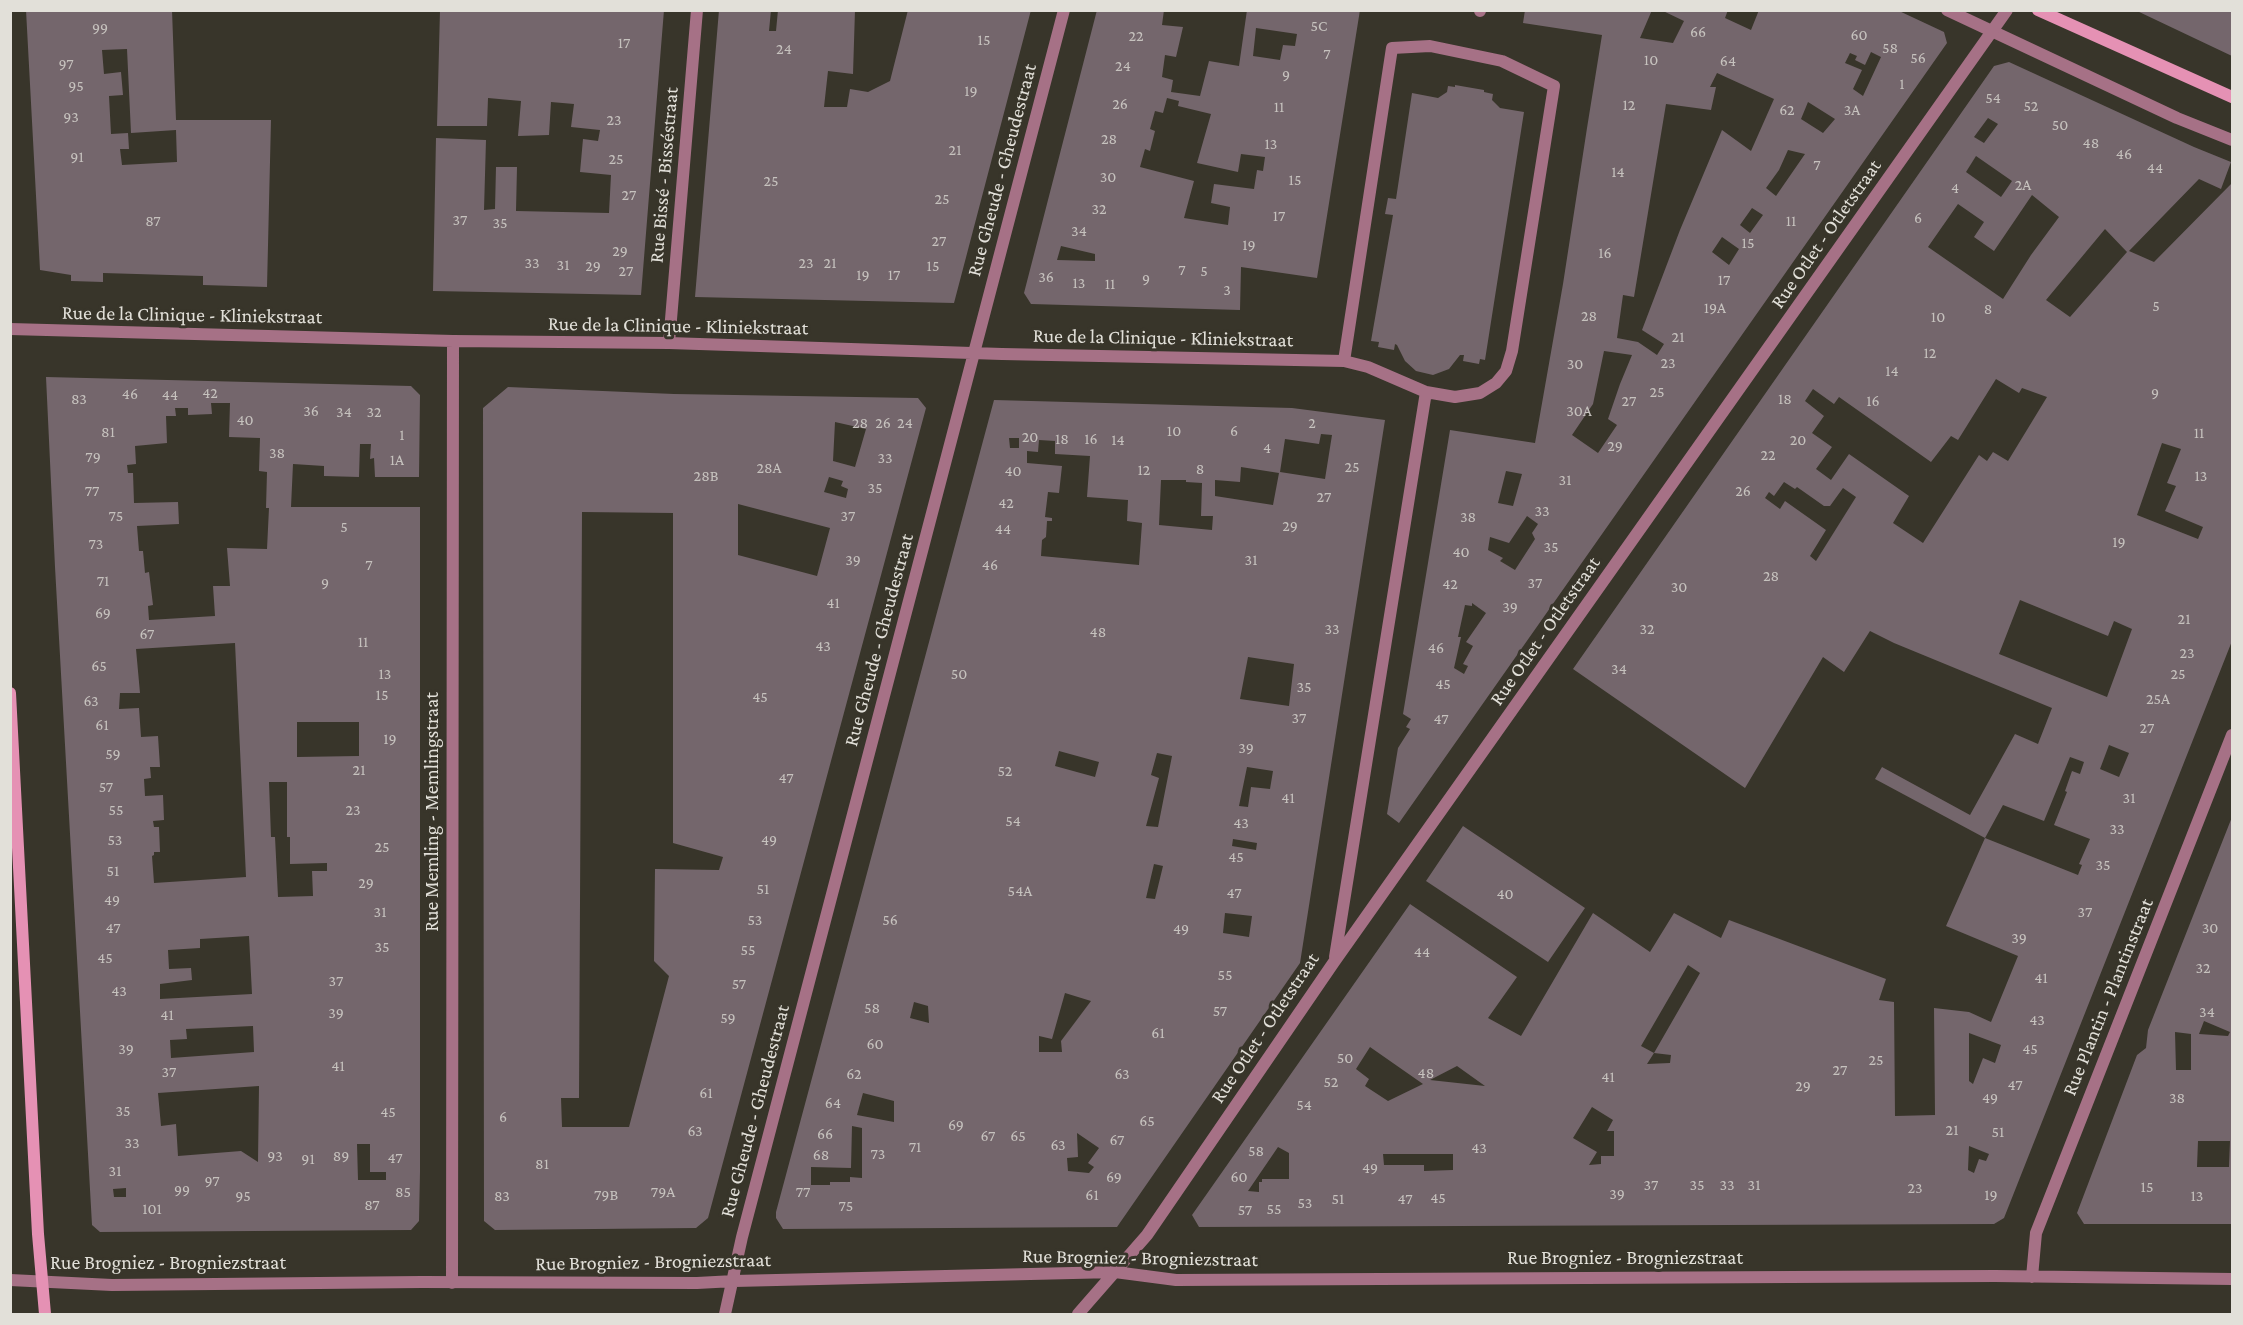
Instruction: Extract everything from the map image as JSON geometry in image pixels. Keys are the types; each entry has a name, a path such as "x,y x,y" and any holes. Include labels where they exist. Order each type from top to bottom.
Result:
{"street":[{"name":"Rue Bissé - Bisséstraat","path":"669,343 697,10"},
{"name":"Rue Gheude - Gheudestraat","path":"725,1314 742,1237 1064,10"},
{"path":"1947,10 2177,118 2232,140"},
{"name":"Rue Otlet - Otletstraat","path":"1078,1314 1147,1235 1335,962 2007,10"},
{"path":"2038,10 2232,97"},
{"name":"Rue de la Clinique - Kliniekstraat","path":"10,329 453,341 669,343 974,354 1344,361 1368,367 1426,392 1455,397 1479,393 1496,383 1506,371 1512,351 1554,86 1502,62 1430,46 1392,48 1344,361"},
{"name":"Rue Memling - Memlingstraat","path":"452,1283 453,341"},
{"path":"1335,962 1426,392"},
{"path":"10,693 38,1234 45,1314"},
{"name":"Rue Plantin - Plantinstraat","path":"2032,1277 2036,1233 2232,735"},
{"name":"Rue Brogniez - Brogniezstraat","path":"10,1280 112,1285 697,1284 734,1281 1114,1272 1176,1280 2232,1278"}],"building":[{"path":"26,10 172,10 176,120 271,120 267,287 203,285 203,276 103,273 103,282 71,281 71,275 40,270","holes":["127,49 131,133 176,130 177,162 122,165 120,149 129,149 128,133 111,134 109,96 123,95 121,72 104,74 102,50"]},
{"path":"440,10 664,10 641,295 433,291 436,138 486,140 484,210 495,209 496,167 517,167 516,211 609,213 611,175 580,172 583,139 598,141 600,130 571,127 574,104 551,102 549,135 518,136 521,101 488,98 487,126 437,126"},
{"path":"719,10 771,10 769,31 776,31 778,10 855,10 853,74 828,71 824,107 847,107 850,89 868,92 890,81 908,10 1031,10 954,303 695,297"},
{"path":"1097,10 1164,10 1162,25 1183,27 1176,57 1165,55 1162,77 1173,80 1171,92 1200,96 1209,61 1239,66 1247,10 1360,10 1317,278 1241,267 1240,310 1031,304 1024,293","holes":["1256,28 1297,34 1295,46 1283,45 1280,60 1253,56","1167,98 1179,101 1178,106 1211,114 1197,163 1238,172 1241,154 1265,157 1263,171 1257,170 1254,189 1214,184 1211,203 1230,207 1228,225 1184,218 1194,181 1140,167 1145,149 1150,151 1155,131 1150,129 1155,111 1163,113","1061,246 1095,254 1095,261 1057,260"]},
{"path":"1525,10 1652,10 1640,38 1673,43 1684,21 1661,10 1728,10 1725,18 1751,30 1759,10 1897,10 1944,32 1947,43 1399,823 1387,814 1398,748 1410,729 1406,727 1411,719 1403,714 1450,430 1535,443 1563,284 1602,35 1523,23","holes":["1871,52 1881,57 1863,96 1853,89 1862,70 1845,63 1850,53 1857,56 1855,60 1865,65","1717,73 1774,99 1751,151 1722,130 1680,230 1642,330 1664,344 1657,355 1638,342 1617,338 1623,295 1634,297 1666,104 1711,110 1716,87 1710,87","1808,102 1835,119 1823,133 1801,119","1788,150 1805,154 1776,196 1766,188 1779,170","1752,208 1763,215 1750,233 1740,225","1722,237 1739,249 1729,265 1712,252","1604,351 1632,355 1608,419 1617,425 1598,453 1572,435 1593,404","1506,471 1522,474 1513,506 1498,503","1527,516 1538,524 1532,533 1535,539 1515,570 1500,561 1503,558 1488,550 1490,537 1509,543","1472,603 1486,613 1466,642 1473,646 1463,664 1468,666 1464,674 1454,668 1461,637 1458,637 1465,605 1472,606"]},
{"path":"2135,10 2232,10 2232,56 2194,38"},
{"path":"2009,62 2231,162 2221,189 2199,179 2129,251 2154,262 2232,183 2232,641 2004,1218 1994,1224 1199,1227 1192,1215 1410,904 1517,977 1488,1018 1521,1036 1593,913 1650,952 1674,913 1721,938 1729,920 1886,979 1879,1000 1894,1002 1895,1116 1935,1115 1934,1008 1969,1012 1991,1022 2018,956 1946,926 1985,838 1875,779 1882,767 1970,815 2015,734 2038,744 2052,708 1870,631 1844,672 1823,657 1745,788 1573,669 1994,66","holes":["1988,118 1998,124 1984,143 1974,137","1976,156 2012,181 2001,197 1966,172","2032,195 2059,217 2003,299 1928,247 1958,204 1984,222 1974,237 1994,251","2105,229 2127,252 2070,317 2046,300","1996,379 2019,393 2022,388 2047,397 2008,461 1993,452 1987,461 1979,455 1923,543 1893,523 1909,496 1849,454 1831,480 1816,469 1832,447 1812,433 1824,416 1805,401 1813,389 1834,404 1839,397 1931,462 1951,436 1958,440","2162,443 2181,449 2167,483 2176,486 2165,511 2203,527 2198,539 2137,515","1784,482 1795,489 1797,487 1824,506 1830,506 1843,488 1856,497 1816,561 1810,556 1826,530 1785,501 1780,509 1765,498 1769,492 1774,496","2020,600 2108,636 2114,621 2132,629 2107,697 1999,654","2109,745 2129,753 2119,777 2100,769","2070,757 2084,762 2080,774 2072,771 2065,791 2067,792 2054,825 2090,839 2079,864 2082,865 2078,875 1985,838 2003,805 2044,821","1688,965 1700,973 1654,1053 1641,1046","1969,1033 2001,1045 1995,1063 1983,1058 1973,1084 1969,1081","1370,1047 1423,1084 1388,1101 1365,1086 1369,1079 1356,1069","1654,1053 1671,1055 1670,1063 1647,1064","1457,1066 1485,1086 1430,1080","1592,1107 1613,1120 1607,1131 1614,1131 1614,1156 1601,1156 1601,1164 1589,1165 1597,1152 1573,1138","1969,1146 1989,1154 1986,1161 1979,1159 1974,1173 1968,1170","1278,1147 1289,1153 1289,1179 1262,1179 1262,1182 1259,1182 1259,1192 1248,1191","1383,1154 1453,1154 1453,1170 1424,1171 1424,1165 1384,1165"]},
{"path":"1455,85 1484,90 1484,92 1493,94 1492,100 1500,108 1524,112 1485,360 1480,359 1479,364 1463,361 1464,355 1460,355 1449,369 1433,375 1416,371 1405,361 1397,345 1395,344 1394,350 1378,347 1379,342 1371,341 1393,215 1385,214 1388,198 1396,199 1412,93 1438,98 1447,92 1448,86 1455,87"},
{"path":"46,377 411,386 420,395 419,477 375,477 374,458 370,459 371,444 360,444 359,477 324,476 324,466 293,464 291,507 420,507 420,1172 419,1221 411,1230 100,1232 92,1225","holes":["211,403 230,403 229,437 260,438 259,471 267,472 266,508 269,508 267,549 227,548 230,586 213,586 215,616 149,620 148,606 153,605 149,572 145,573 143,551 139,551 137,526 179,524 178,502 134,503 133,473 128,473 127,465 136,464 135,446 167,443 166,416 176,416 175,408 188,408 188,415 212,414","235,643 246,877 154,883 152,856 154,852 160,852 159,827 154,827 153,821 164,820 163,795 145,796 144,779 151,778 150,767 160,767 158,736 141,737 139,708 119,709 120,693 140,693 136,649","297,722 359,722 359,756 297,757","269,782 287,782 287,837 290,837 290,864 327,863 327,871 312,871 313,896 278,897 275,837 271,837","249,936 252,994 160,999 160,984 192,980 191,968 169,969 168,950 200,948 200,939","253,1026 254,1052 171,1058 170,1040 187,1039 186,1029","259,1086 258,1162 241,1151 178,1156 176,1124 161,1126 158,1093","357,1144 370,1144 370,1172 386,1172 386,1180 358,1180","126,1188 126,1197 114,1197 113,1189"]},
{"path":"508,387 674,394 918,398 926,408 708,1218 696,1228 495,1230 484,1221 483,408","holes":["835,422 866,429 855,467 833,461","829,477 843,481 841,486 848,489 846,498 824,492","738,504 830,528 817,576 738,555","582,512 673,513 673,843 723,857 719,870 655,869 654,961 669,976 629,1127 562,1127 561,1098 579,1098"]},
{"path":"994,400 1292,408 1385,420 1300,963 1117,1227 783,1229 776,1218","holes":["1321,434 1332,435 1325,479 1280,472 1285,439 1319,444","1009,438 1019,438 1019,448 1010,448","1039,440 1055,441 1055,454 1090,456 1087,497 1128,500 1127,521 1142,523 1139,565 1041,556 1047,521 1052,521 1052,518 1045,517 1048,492 1059,493 1062,466 1027,463 1027,451 1038,452","1241,467 1279,473 1273,505 1215,496 1215,480 1240,482","1161,480 1186,480 1186,482 1202,483 1201,516 1213,516 1212,530 1159,525","1248,657 1294,664 1289,706 1240,699","1059,751 1099,762 1095,777 1055,766","1157,753 1172,756 1158,827 1146,826 1159,778 1151,775","1247,767 1273,771 1270,789 1251,787 1248,807 1239,806","1233,839 1257,843 1256,850 1232,846","1154,864 1163,866 1155,899 1146,898","1225,913 1252,916 1249,937 1223,933","1065,993 1091,1001 1061,1041 1062,1052 1039,1052 1039,1036 1052,1039","914,1002 928,1006 929,1023 910,1018","863,1093 894,1101 894,1122 857,1115","852,1126 862,1128 862,1178 850,1177 850,1182 811,1185 811,1167 851,1168","1077,1133 1099,1148 1088,1163 1094,1167 1089,1173 1068,1171 1067,1158 1078,1157"]},
{"path":"2232,817 2232,1224 2084,1224 2077,1213 2137,1055 2146,1048 2148,1030","holes":["2204,1021 2230,1032 2228,1036 2199,1034","2175,1032 2191,1034 2191,1070 2176,1070","2198,1141 2230,1141 2229,1167 2197,1167"]},
{"path":"1463,826 1585,908 1548,962 1426,881"}]}
